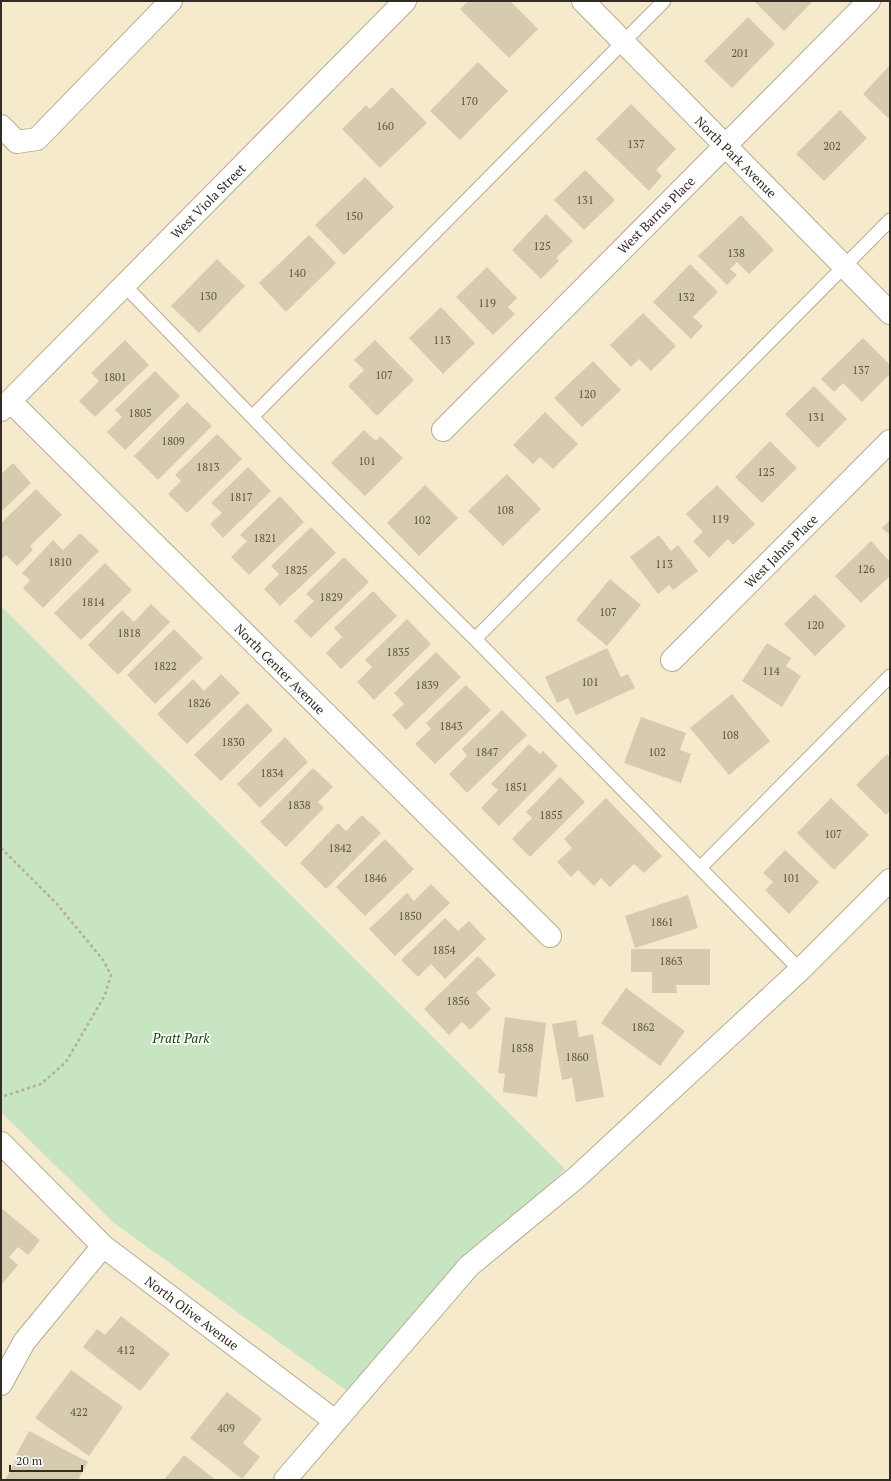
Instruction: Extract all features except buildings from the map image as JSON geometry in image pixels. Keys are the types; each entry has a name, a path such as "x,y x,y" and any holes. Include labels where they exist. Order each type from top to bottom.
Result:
{"street":[{"path":"1,126 17,142 37,139 171,1"},
{"name":"West Viola Street","path":"6,406 405,1"},
{"name":"North Park Avenue","path":"583,1 890,313"},
{"name":"West Barrus Place","path":"443,430 869,1"},
{"name":"North Center Avenue","path":"6,406 550,936"},
{"name":"West Jahns Place","path":"672,660 890,441"},
{"path":"285,1480 469,1266 577,1176 800,970 890,880"},
{"name":"North Olive Avenue","path":"1,1143 103,1246 335,1421"},
{"path":"1,1384 24,1342 103,1246"}],"lane":[{"path":"252,416 664,1"},
{"path":"475,639 890,220"},
{"path":"125,286 800,970"},
{"path":"700,868 890,676"}],"path":[{"path":"1,848 56,904 103,960 111,975 104,995 66,1062 42,1084 1,1096"}],"green space":[{"name":"Pratt Park","path":"1,606 565,1169 347,1391 114,1223 1,1112"}]}
